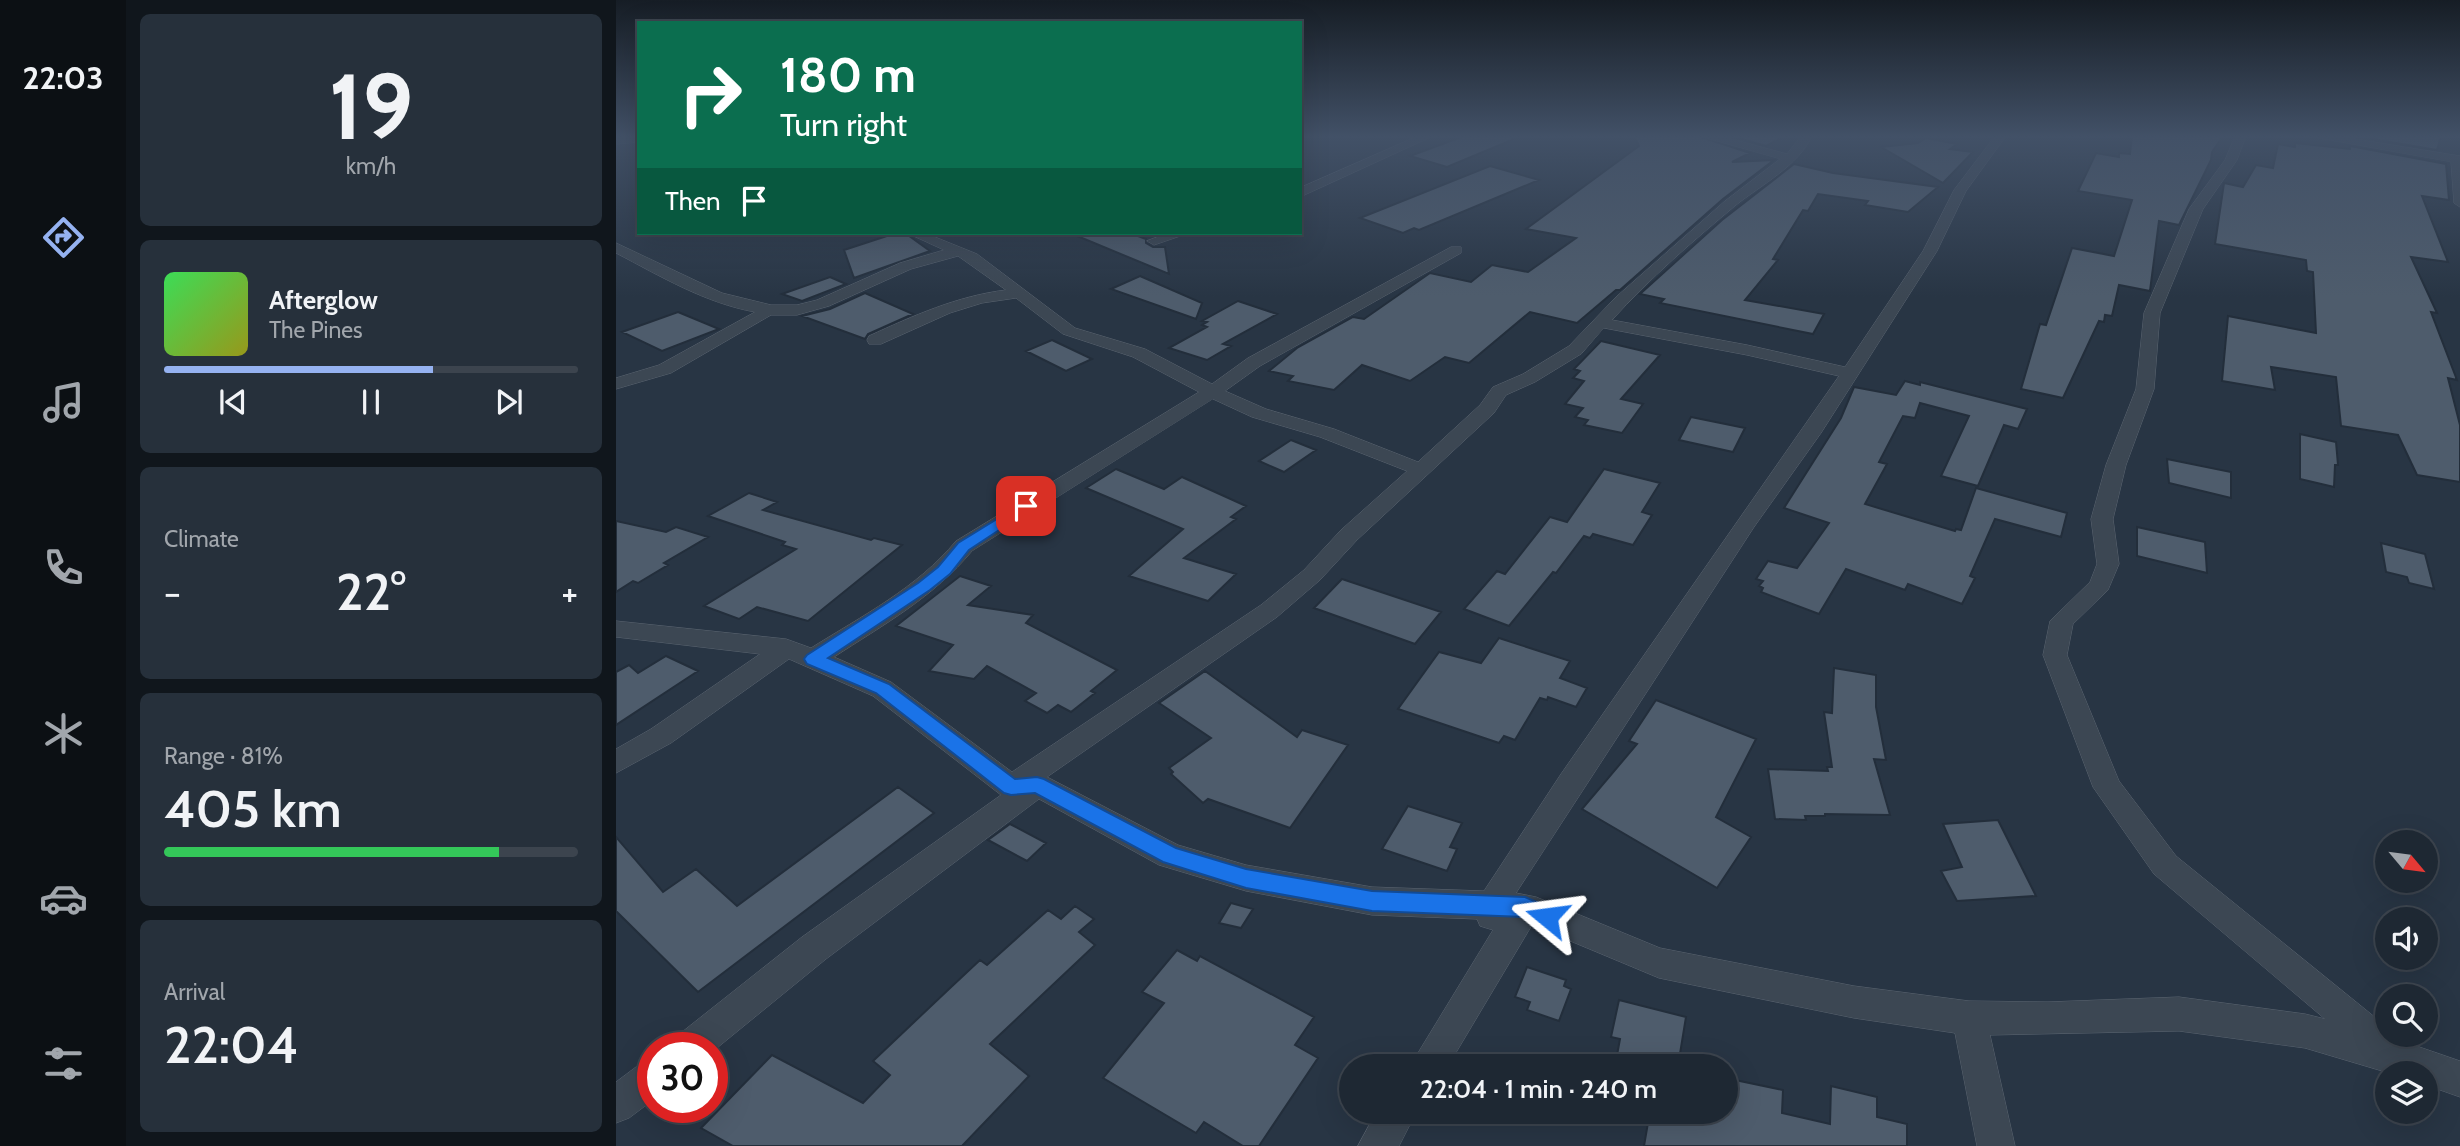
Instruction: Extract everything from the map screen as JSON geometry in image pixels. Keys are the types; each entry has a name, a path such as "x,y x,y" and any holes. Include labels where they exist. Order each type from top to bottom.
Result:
{"street":[{"path":"708,1032 1024,786 1269,611 1312,575 1349,535 1487,409 1499,391 1509,384 1528,378 1575,350 1600,322 1749,189"},
{"path":"1525,907 1491,916 1499,893 1571,782 1745,524 1811,433 1930,251 1960,189"},
{"path":"2210,189 2196,209 2152,313 2145,389 2116,465 2102,519 2108,564 2100,585 2062,621 2055,655 2107,787 2165,864 2396,1057"},
{"path":"919,235 972,257 1069,331 1139,353 1259,413 1327,433 1419,469"},
{"path":"1154,241 1175,235"},
{"path":"616,247 718,297 767,310 807,309 884,272 958,252"},
{"path":"813,659 924,587 974,540 1214,391 1254,362 1329,318 1456,250"},
{"path":"875,340 960,302 991,295 1019,293"},
{"path":"616,384 665,369 760,317 767,310"},
{"path":"1600,322 1747,349 1848,373"},
{"path":"616,629 786,648 882,689 1024,786 1170,856 1246,878 1372,901 1525,907 1659,963 1854,1002 1969,1018 2048,1019 2179,1014 2305,1031 2460,1079"},
{"path":"616,762 661,736 786,648"},
{"path":"1434,1054 1525,907"},
{"path":"1969,1018 1996,1146"},
{"path":"616,1105 637,1089"},
{"path":"1377,1146 1391,1124"}],"building":[{"path":"1431,189 1516,189 1419,230 1414,228 1403,233 1360,218"},
{"path":"1580,189 1735,189 1620,290 1616,290 1577,323 1530,312 1469,363 1445,357 1410,381 1362,365 1334,390 1288,381 1293,376 1269,371 1297,348 1353,317 1364,319 1430,273 1471,282 1492,265 1528,272 1576,238 1526,229"},
{"path":"1761,189 1935,189 1908,212 1865,205 1868,201 1818,194 1808,211 1803,210 1773,259 1778,260 1745,300 1824,314 1813,334 1660,303 1664,299 1640,294 1722,220"},
{"path":"2196,189 2179,225 2159,221 2150,291 2119,285 2112,316 2105,315 2104,322 2099,321 2063,398 2021,389 2040,324 2046,325 2072,248 2114,256 2132,200 2078,191"},
{"path":"2223,189 2448,189 2449,200 2422,196 2448,262 2411,257 2437,313 2431,312 2457,380 2448,378 2460,425 2460,482 2417,475 2398,435 2341,426 2336,377 2271,367 2275,390 2222,381 2228,316 2316,333 2313,272 2307,271 2306,260 2215,244"},
{"path":"890,235 908,235 930,251 854,278 844,250"},
{"path":"1075,235 1135,235 1146,239 1146,243 1153,247 1165,247 1169,274"},
{"path":"1140,276 1202,303 1196,319 1111,289"},
{"path":"830,277 846,284 802,301 782,294"},
{"path":"865,293 913,314 868,334 865,339 802,316 830,309"},
{"path":"1238,301 1277,314 1223,344 1231,346 1207,360 1169,348 1207,327 1202,325 1207,322 1202,321"},
{"path":"678,312 719,329 662,351 622,332"},
{"path":"1052,340 1092,359 1066,371 1026,351"},
{"path":"1601,341 1660,355 1621,399 1643,404 1622,433 1584,425 1588,420 1575,417 1583,408 1565,404 1584,381 1573,378 1580,371 1574,369"},
{"path":"1905,381 1920,385 1920,382 2027,409 2018,429 2004,425 1978,486 1941,476 1969,416 1920,403 1915,418 1903,416 1879,462 1887,464 1865,504 1955,531 1961,530 1976,488 2067,513 2061,537 1995,519 1970,576 1975,578 1962,604 1908,584 1905,590 1846,569 1819,614 1761,592 1763,588 1759,586 1763,581 1756,579 1768,561 1797,568 1829,523 1784,508 1841,418 1854,387 1896,395"},
{"path":"1691,417 1745,428 1733,452 1679,440"},
{"path":"2300,434 2336,442 2338,465 2335,465 2334,487 2300,479"},
{"path":"1291,440 1316,450 1284,472 1259,461"},
{"path":"2167,459 2231,472 2231,498 2169,483"},
{"path":"1116,469 1164,489 1182,477 1246,506 1231,517 1236,519 1184,558 1236,574 1208,601 1129,576 1183,529 1086,488"},
{"path":"1604,469 1660,483 1642,512 1652,515 1633,545 1593,534 1590,538 1584,536 1556,573 1553,572 1509,626 1464,609 1497,571 1505,574 1550,517 1567,522"},
{"path":"749,493 777,502 763,510 871,540 874,538 902,545 808,621 757,607 739,619 704,606 796,549 782,545 785,542 708,516"},
{"path":"616,521 666,532 676,527 708,537 664,563 668,565 638,583 633,581 616,592"},
{"path":"2137,527 2205,542 2207,573 2137,556"},
{"path":"2381,543 2425,554 2434,589 2409,583 2407,577 2386,572"},
{"path":"960,576 991,586 968,605 1033,615 1026,623 1117,670 1091,691 1095,693 1071,712 1058,705 1047,713 1025,701 1036,693 987,666 974,679 929,671 953,645 896,626"},
{"path":"1342,579 1441,612 1415,644 1314,608"},
{"path":"1499,638 1570,661 1560,678 1587,688 1576,707 1548,697 1547,700 1540,698 1515,740 1504,736 1499,743 1398,709 1439,652 1481,663"},
{"path":"666,656 698,671 616,725 616,672 629,665 638,673"},
{"path":"1834,668 1876,675 1876,707 1886,760 1874,759 1890,815 1825,814 1805,816 1806,820 1775,819 1768,769 1828,771 1827,767 1832,767 1824,712 1832,713"},
{"path":"1205,671 1297,737 1302,730 1348,745 1290,828 1208,799 1203,803 1171,774 1173,772 1169,768 1211,738 1159,703"},
{"path":"1656,700 1756,739 1716,817 1751,837 1717,888 1582,809 1637,744 1629,741"},
{"path":"898,787 934,813 698,992 616,911 616,837 663,892 696,869 737,906"},
{"path":"1408,806 1462,823 1450,847 1457,849 1447,871 1382,849"},
{"path":"1998,820 2036,896 1957,901 1941,871 1962,867 1943,824"},
{"path":"1010,824 1046,843 1027,861 988,840"},
{"path":"1231,903 1253,909 1241,928 1219,923"},
{"path":"1075,906 1094,919 1079,932 1095,945 990,1044 1029,1076 962,1146 733,1146 701,1128 706,1123 728,1123 728,1100 772,1055 863,1103 890,1075 873,1061 980,960 987,965 1048,910 1061,919"},
{"path":"1177,950 1197,961 1200,956 1314,1017 1295,1045 1318,1058 1259,1146 1243,1146 1204,1122 1196,1133 1103,1078 1164,1003 1142,992"},
{"path":"1527,967 1566,980 1564,986 1571,989 1559,1021 1527,1010 1530,1002 1515,997"},
{"path":"1619,1000 1686,1017 1680,1054 1617,1054 1620,1039 1611,1037"},
{"path":"1738,1081 1783,1090 1782,1113 1830,1124 1831,1086 1877,1097 1877,1117 1907,1124 1907,1146 1644,1146 1648,1124 1738,1124"}],"route":[{"path":"1026,506 964,546 944,570 924,587 813,659 882,689 1011,788 1037,785 1170,856 1246,878 1372,901 1525,907 1547,917"}]}
